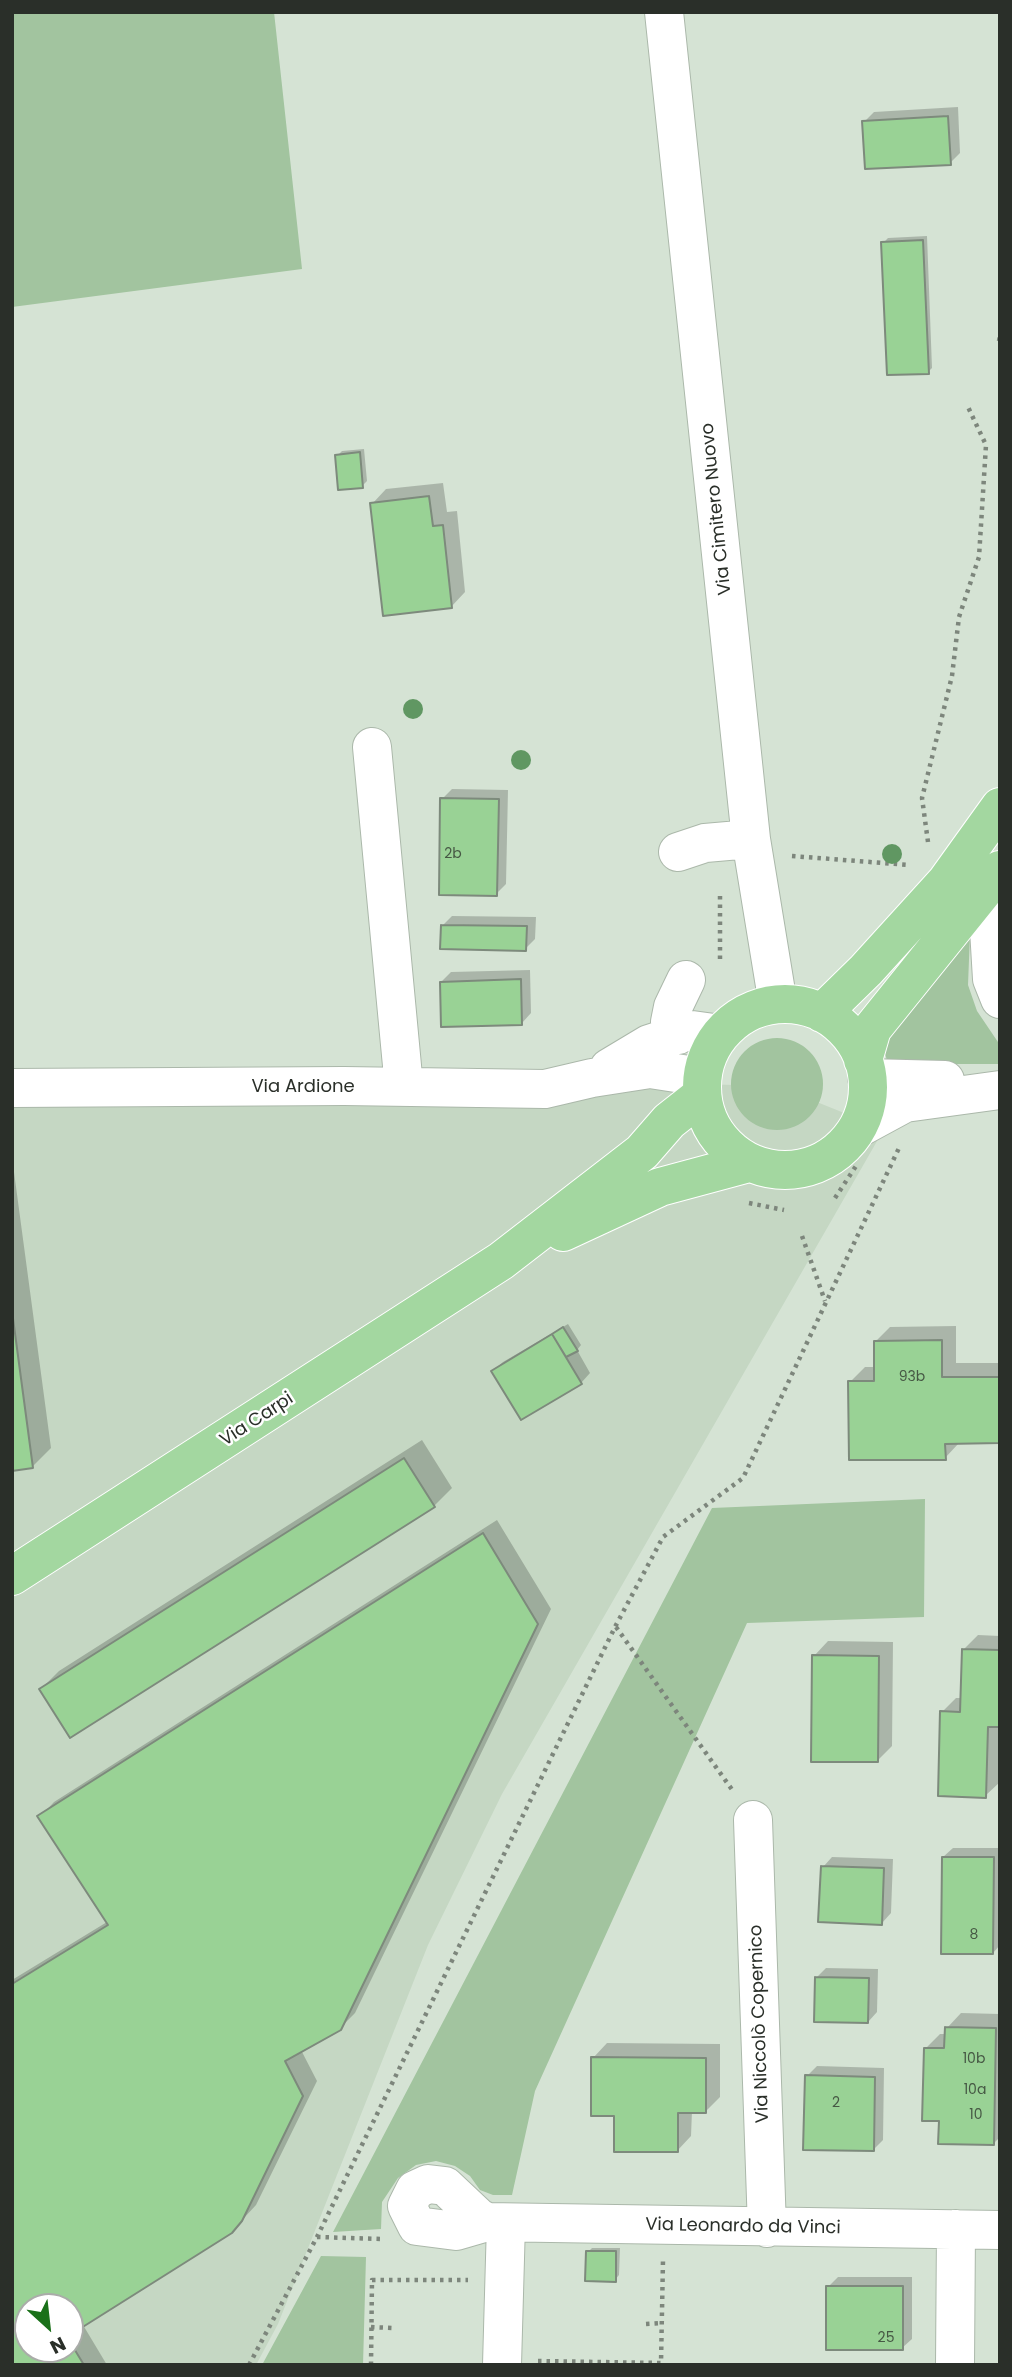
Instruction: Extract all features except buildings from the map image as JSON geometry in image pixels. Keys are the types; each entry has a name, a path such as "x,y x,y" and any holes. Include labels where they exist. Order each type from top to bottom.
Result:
{"main road":[{"path":"822,1013 866,970 946,881 1000,807"},
{"path":"865,1069 857,1047 844,1028 822,1013 796,1005 778,1004 755,1010 721,1034 708,1054 702,1086 708,1119 719,1138 734,1153 763,1167 785,1170 817,1164 835,1153 857,1129 867,1098 865,1069 872,1029 996,876"},
{"name":"Via Carpi","path":"12,1576 501,1261 642,1152 702,1086"},
{"name":"Via Carpi","path":"501,1261 660,1186 750,1163"}],"street":[{"name":"Via Cimitero Nuovo","path":"664,12 752,846 778,1004"},
{"path":"372,747 404,1087"},
{"path":"678,852 705,843 752,846"},
{"path":"996,876 989,929 992,979 1000,999"},
{"path":"678,1035 670,1021 673,1007 703,976"},
{"name":"Via Ardione","path":"592,1078 649,1044 692,1031 721,1034"},
{"name":"Via Ardione","path":"12,1088 545,1089 650,1069 702,1086"},
{"path":"865,1069 1000,1082"},
{"path":"857,1129 905,1103 1000,1090"},
{"name":"Via Niccolò Copernico","path":"753,1820 767,2228"},
{"name":"Via Leonardo da Vinci","path":"516,2363 497,2222 1000,2230"},
{"path":"955,2365 956,2229"}],"path":[{"path":"929,853 922,799 952,676 959,617 979,557 986,445 968,407"},
{"path":"752,846 917,866"},
{"path":"703,976 720,891"},
{"path":"249,2365 317,2237 615,1627 663,1537 743,1478 902,1144"},
{"path":"802,1236 826,1303"},
{"path":"615,1627 753,1820"},
{"path":"317,2237 390,2240"},
{"path":"516,2363 661,2363 663,2255"},
{"path":"371,2365 372,2280 472,2280"},
{"path":"646,2324 662,2323"},
{"path":"371,2327 392,2328"}],"shaded area":[{"path":"404,1077 777,1086 884,1129 502,1794 428,1945 278,2324 256,2365 12,2365 12,1078"}],"green space":[{"path":"12,12 274,12 302,269 12,307"},
{"path":"970,934 968,985 977,1011 1000,1045 1000,1064 901,1064 887,1060 885,1054 890,1032"},
{"path":"777,1038 795,1041 810,1051 820,1066 823,1084 820,1102 810,1117 795,1127 777,1130 759,1127 744,1117 734,1102 731,1084 734,1066 744,1051 759,1041"},
{"path":"925,1499 924,1617 747,1623 535,2091 512,2195 493,2195 480,2190 470,2176 455,2166 436,2161 416,2165 398,2178 382,2202 381,2229 333,2232 712,1508"},
{"path":"321,2256 366,2257 363,2365 262,2365"}]}
